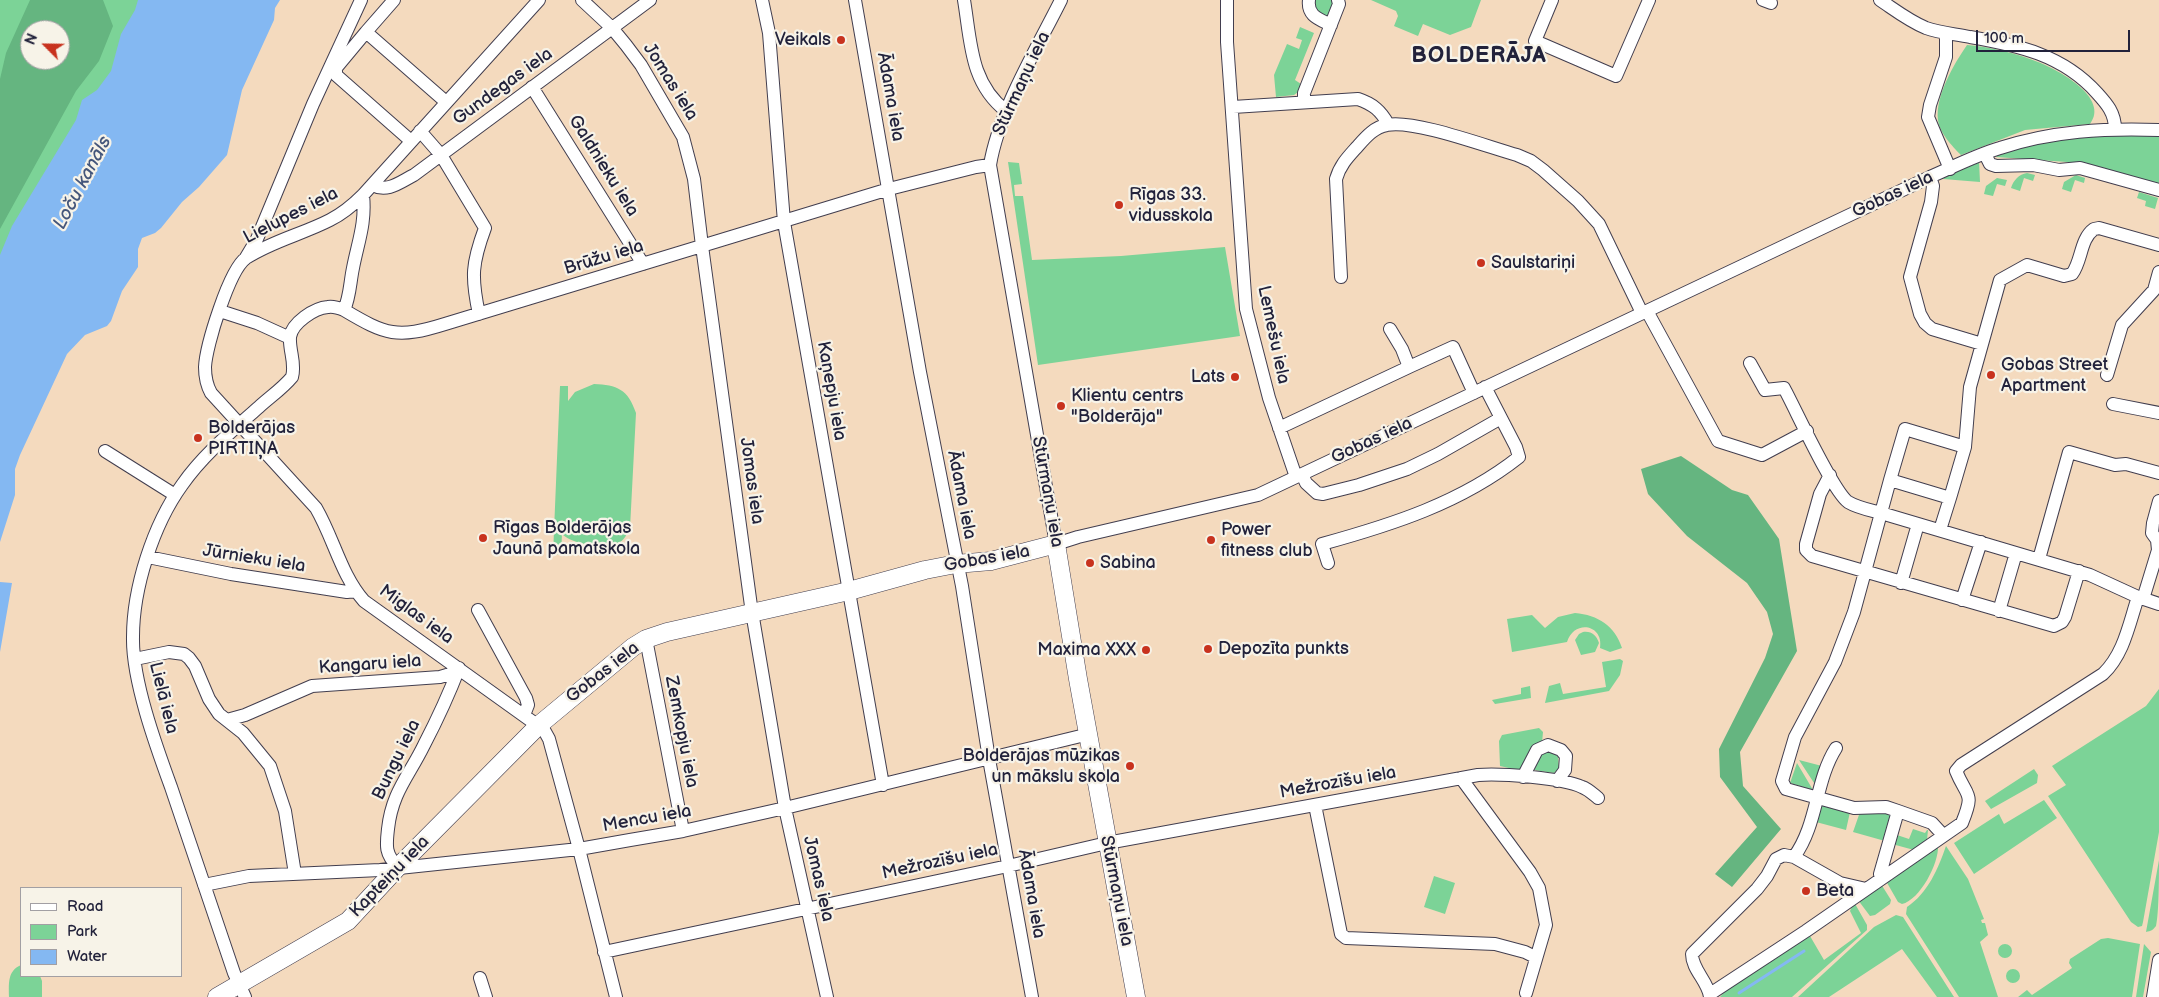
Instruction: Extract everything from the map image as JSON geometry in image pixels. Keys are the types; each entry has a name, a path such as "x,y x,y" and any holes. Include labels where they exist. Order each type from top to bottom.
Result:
{"street":[{"path":"245,259 260,231 333,68 361,0"},
{"path":"333,68 394,0"},
{"name":"Jomas iela","path":"582,0 612,28 641,65 683,137 694,179 752,612 785,808 827,997"},
{"name":"Gundegas iela","path":"368,190 386,189 414,174 650,0"},
{"name":"Kaņepju iela","path":"762,0 769,33 784,222 884,785"},
{"name":"Ādama iela","path":"855,0 956,564 962,586 989,758 1032,997"},
{"path":"964,0 977,70 992,100 1006,111"},
{"name":"Stūrmaņu iela","path":"1061,0 1006,111 994,142 990,165 1107,843 1136,997"},
{"name":"Lemešu iela","path":"1227,0 1227,42 1246,309 1269,398 1279,428 1299,475 1317,493 1323,494 1359,485 1407,469 1438,454 1501,418"},
{"path":"1309,0 1310,13 1315,18 1331,25"},
{"path":"1304,102 1304,93 1340,4 1338,0"},
{"path":"1552,0 1535,41 1616,76 1649,0"},
{"path":"1880,0 1914,22 1946,33 2017,46 2054,59 2084,78 2106,102 2115,118 2115,129"},
{"name":"Lielupes iela","path":"239,425 211,393 206,384 206,357 230,284 245,259 346,211 368,190 533,2"},
{"path":"366,32 446,102"},
{"path":"1946,33 1946,57 1930,105 1928,117 1950,169"},
{"path":"333,68 336,75 411,141"},
{"name":"Galdnieku iela","path":"532,87 643,264"},
{"path":"1233,106 1358,99 1369,102 1381,112 1388,124"},
{"path":"1340,277 1336,179 1338,171 1368,134 1378,127 1388,124 1423,128 1517,155 1532,161 1578,201 1599,224 1644,312 1718,441 1762,454 1807,431"},
{"name":"Gobas iela","path":"538,725 633,647 667,632 849,590 925,570 956,564 991,561 1078,537 1258,495 1930,177 1985,154 2039,137 2115,129 2159,130"},
{"path":"420,131 441,155 485,228 474,262 473,285 479,314"},
{"path":"1985,154 1990,164 1996,166 2024,164 2059,170 2080,168 2159,190"},
{"name":"Brūžu iela","path":"344,310 384,331 401,334 419,332 889,189 990,165"},
{"path":"1930,177 1933,186 1931,202 1910,277 1920,314 1925,323 1932,329 1982,344"},
{"path":"239,425 292,376 295,366 290,338 292,330 297,324 322,308 330,307 344,310 363,230 368,190"},
{"path":"1940,530 1965,447 1970,387 2000,280 2027,264 2064,276 2072,274 2077,268 2086,238 2094,229 2099,228 2159,245"},
{"path":"2107,375 2122,325 2154,290 2159,272"},
{"path":"220,311 257,323 290,338"},
{"path":"1390,328 1410,367"},
{"path":"1279,428 1453,347 1480,390 1501,418 1516,446 1519,457 1482,483 1452,500 1383,527 1322,544 1328,563"},
{"path":"1750,363 1765,390 1784,388 1830,475 1842,496 1849,502 1881,514 2079,571 2159,604"},
{"path":"2113,404 2159,413"},
{"name":"Lielā iela","path":"239,425 202,461 175,495 164,515 142,575 132,638 150,723 204,885 242,991"},
{"name":"Miglas iela","path":"239,425 316,508 329,530 341,561 356,591 364,601 544,730 549,740 579,848 616,997"},
{"path":"1943,835 1932,823 1898,811 1886,807 1854,808 1786,788 1782,781 1796,737 1834,662 1854,612 1905,429 1965,447"},
{"path":"105,451 175,495"},
{"path":"2039,559 2069,452 2115,465 2126,464 2159,473"},
{"path":"1830,475 1820,494 1806,544 1806,550 1812,556 2050,626 2059,625 2065,617 2079,571"},
{"path":"1890,480 1950,498"},
{"path":"1866,889 1840,883 1794,858 1784,855 1776,859 1768,876 1757,889 1692,954 1692,962 1705,982 1710,996 1881,879 1943,835 1962,823 1970,794 1956,771 1961,765 2103,674 2114,663 2120,652 2158,550 2157,540 2152,534 2159,501"},
{"path":"1901,583 1918,524"},
{"path":"1962,600 1981,542"},
{"path":"1999,611 2016,552"},
{"name":"Jūrnieku iela","path":"148,557 230,574 347,592 356,591"},
{"path":"478,610 526,698 528,704 524,715"},
{"name":"Zemkopju iela","path":"646,640 682,831"},
{"path":"135,659 169,652 184,654 195,666 208,698 219,714 243,733 270,766 285,811 295,874"},
{"name":"Kangaru iela","path":"227,720 245,715 312,686 440,677 450,674 459,668"},
{"name":"Bungu iela","path":"398,866 388,856 386,843 394,797 418,757 459,668"},
{"name":"Kapteiņu iela","path":"217,997 242,991 348,921 398,866 538,725"},
{"name":"Mencu iela","path":"204,885 249,876 380,870 398,866 579,848 682,831 884,785 1088,734"},
{"path":"1523,777 1537,750 1548,745 1561,750 1566,756 1564,770 1557,781"},
{"path":"1794,858 1804,842 1828,761 1836,748"},
{"name":"Mežrozīšu iela","path":"604,952 1008,866 1107,843 1461,778 1487,774 1557,781 1582,787 1598,798"},
{"path":"1461,778 1530,872 1539,888 1546,925 1535,957 1526,993"},
{"path":"1315,805 1341,934 1346,938 1495,944 1525,952 1535,957"},
{"path":"1881,879 1880,874 1898,811"},
{"path":"2153,997 2159,960"},
{"path":"480,978 486,997"}],"green space":[{"path":"0,0 140,0 103,95 0,267"},
{"path":"30,0 103,0 113,26 99,61 76,91 0,229 0,79 6,53 20,22 20,70 70,70 70,20 21,20"},
{"path":"1313,0 1335,0 1329,15 1326,16 1315,12"},
{"path":"1371,0 1481,0 1471,27 1450,35 1423,24 1418,36 1394,26 1398,16 1396,11"},
{"path":"1300,27 1314,33 1295,80 1301,84 1301,90 1294,95 1276,97 1274,75 1287,44 1299,49 1302,40 1296,38"},
{"path":"1967,45 2021,56 2058,71 2069,78 2088,95 2093,104 2094,114 2090,124 2025,130 1961,155 1943,134 1939,125 1938,111 1939,101 1946,81"},
{"path":"2097,135 2159,136 2159,185 2081,163 1996,157 1998,154 2048,141"},
{"path":"1979,161 1980,182 1943,179 1945,176"},
{"path":"1008,162 1019,163 1022,184 1014,185 1015,196 1023,196 1032,260 1121,256 1225,247 1240,336 1038,365"},
{"path":"2027,173 2035,175 2033,181 2024,178 2020,191 2011,188 2017,178"},
{"path":"2076,175 2085,178 2084,183 2075,180 2071,192 2062,189 2064,182"},
{"path":"1997,178 2007,180 2005,186 1997,184 1993,196 1984,194 1986,186"},
{"path":"2139,192 2158,198 2155,209 2145,206 2146,201 2137,198"},
{"path":"594,384 615,387 621,390 629,398 636,413 630,528 622,541 605,546 580,543 566,538 562,534 561,554 553,555 560,386 568,386 568,401 575,392"},
{"path":"1681,456 1732,490 1748,495 1779,539 1797,651 1740,752 1743,786 1781,829 1732,887 1715,874 1757,827 1720,777 1719,749 1765,658 1773,634 1767,612 1747,583 1687,536 1648,494 1641,469"},
{"path":"1575,613 1591,616 1605,623 1615,634 1622,648 1610,652 1600,648 1598,634 1593,629 1582,627 1571,635 1567,642 1512,652 1507,619 1532,615 1545,628 1558,617"},
{"path":"1583,632 1593,634 1599,643 1595,652 1581,655 1575,640"},
{"path":"1620,659 1623,661 1620,675 1609,691 1545,703 1549,686 1560,683 1563,694 1606,687 1602,662"},
{"path":"1530,686 1531,698 1495,704 1492,700 1521,694 1521,688"},
{"path":"2159,689 2159,832 2143,922 2142,926 2138,927 2131,922 2048,796 2066,785 2052,766 2146,706"},
{"path":"1539,728 1543,732 1542,743 1522,771 1500,766 1499,741 1502,735"},
{"path":"1542,752 1554,752 1558,757 1559,768 1554,773 1534,770"},
{"path":"1799,760 1822,766 1816,786"},
{"path":"1797,763 1813,790 1790,783"},
{"path":"2034,769 2038,775 2037,783 1991,809 1985,801"},
{"path":"2044,800 2057,818 1974,874 1954,843 1999,814 2004,824"},
{"path":"1821,804 1850,812 1846,830 1816,822"},
{"path":"1860,812 1881,812 1893,815 1885,841 1853,832"},
{"path":"1913,829 1925,833 1928,830 1927,840 1914,850 1892,844 1897,835 1909,839"},
{"path":"1938,846 1932,871 1922,888 1909,901 1902,904 1898,902 1886,881"},
{"path":"1946,846 1968,879 1984,919 1981,920 1982,923 1985,923 1988,935 1980,942 1998,997 1959,997 1906,914 1907,907 1921,895 1931,880"},
{"path":"2159,860 2156,926 2146,932"},
{"path":"1434,876 1455,883 1445,914 1424,907"},
{"path":"1881,884 1891,900 1890,904 1875,915 1870,916 1858,900"},
{"path":"1854,902 1867,925 1867,930 1792,997 1720,997 1727,989 1806,936 1810,936 1824,960 1861,933 1850,911"},
{"path":"1896,915 1903,917 1954,997 1937,997 1902,949 1829,997 1798,997 1874,927"},
{"path":"2108,938 2140,944 2132,997 2018,997 2027,990 2032,995 2072,968 2069,963 2070,959 2101,939"},
{"path":"2002,944 2008,944 2012,951 2008,958 2002,958 1998,954 1998,948"},
{"path":"2144,944 2151,952 2143,997 2136,997"},
{"path":"20,966 20,977 40,977 42,997 9,997 11,974"},
{"path":"2010,969 2016,969 2020,976 2016,983 2010,983 2006,979 2006,973"}],"water":[{"name":"Loču kanāls","path":"138,0 280,0 275,8 274,20 242,90 227,155 199,187 182,202 161,228 155,233 142,238 138,249 138,267 122,291 111,321 107,326 85,335 67,354 15,469 15,495 0,542 0,255 12,226 76,120 82,100 97,90 111,71 121,34 135,10"},
{"path":"0,582 12,583 0,652"}],"waterway":[{"path":"1739,993 1804,951"}],"place":[{"name":"Veikals","path":"841,40"},
{"name":"Rīgas 33. vidusskola","path":"1119,205"},
{"name":"Saulstariņi","path":"1481,263"},
{"name":"Gobas Street Apartment","path":"1991,375"},
{"name":"Lats","path":"1235,377"},
{"name":"Klientu centrs \"Bolderāja\"","path":"1061,406"},
{"name":"Bolderājas PIRTIŅA","path":"198,438"},
{"name":"Rīgas Bolderājas Jaunā pamatskola","path":"483,538"},
{"name":"Power fitness club","path":"1211,540"},
{"name":"Sabina","path":"1090,563"},
{"name":"Depozīta punkts","path":"1208,649"},
{"name":"Maxima XXX","path":"1146,650"},
{"name":"Bolderājas mūzikas un mākslu skola","path":"1130,766"},
{"name":"Beta","path":"1806,891"}],"district":[{"name":"BOLDERĀJA","path":"1479,56"}]}
